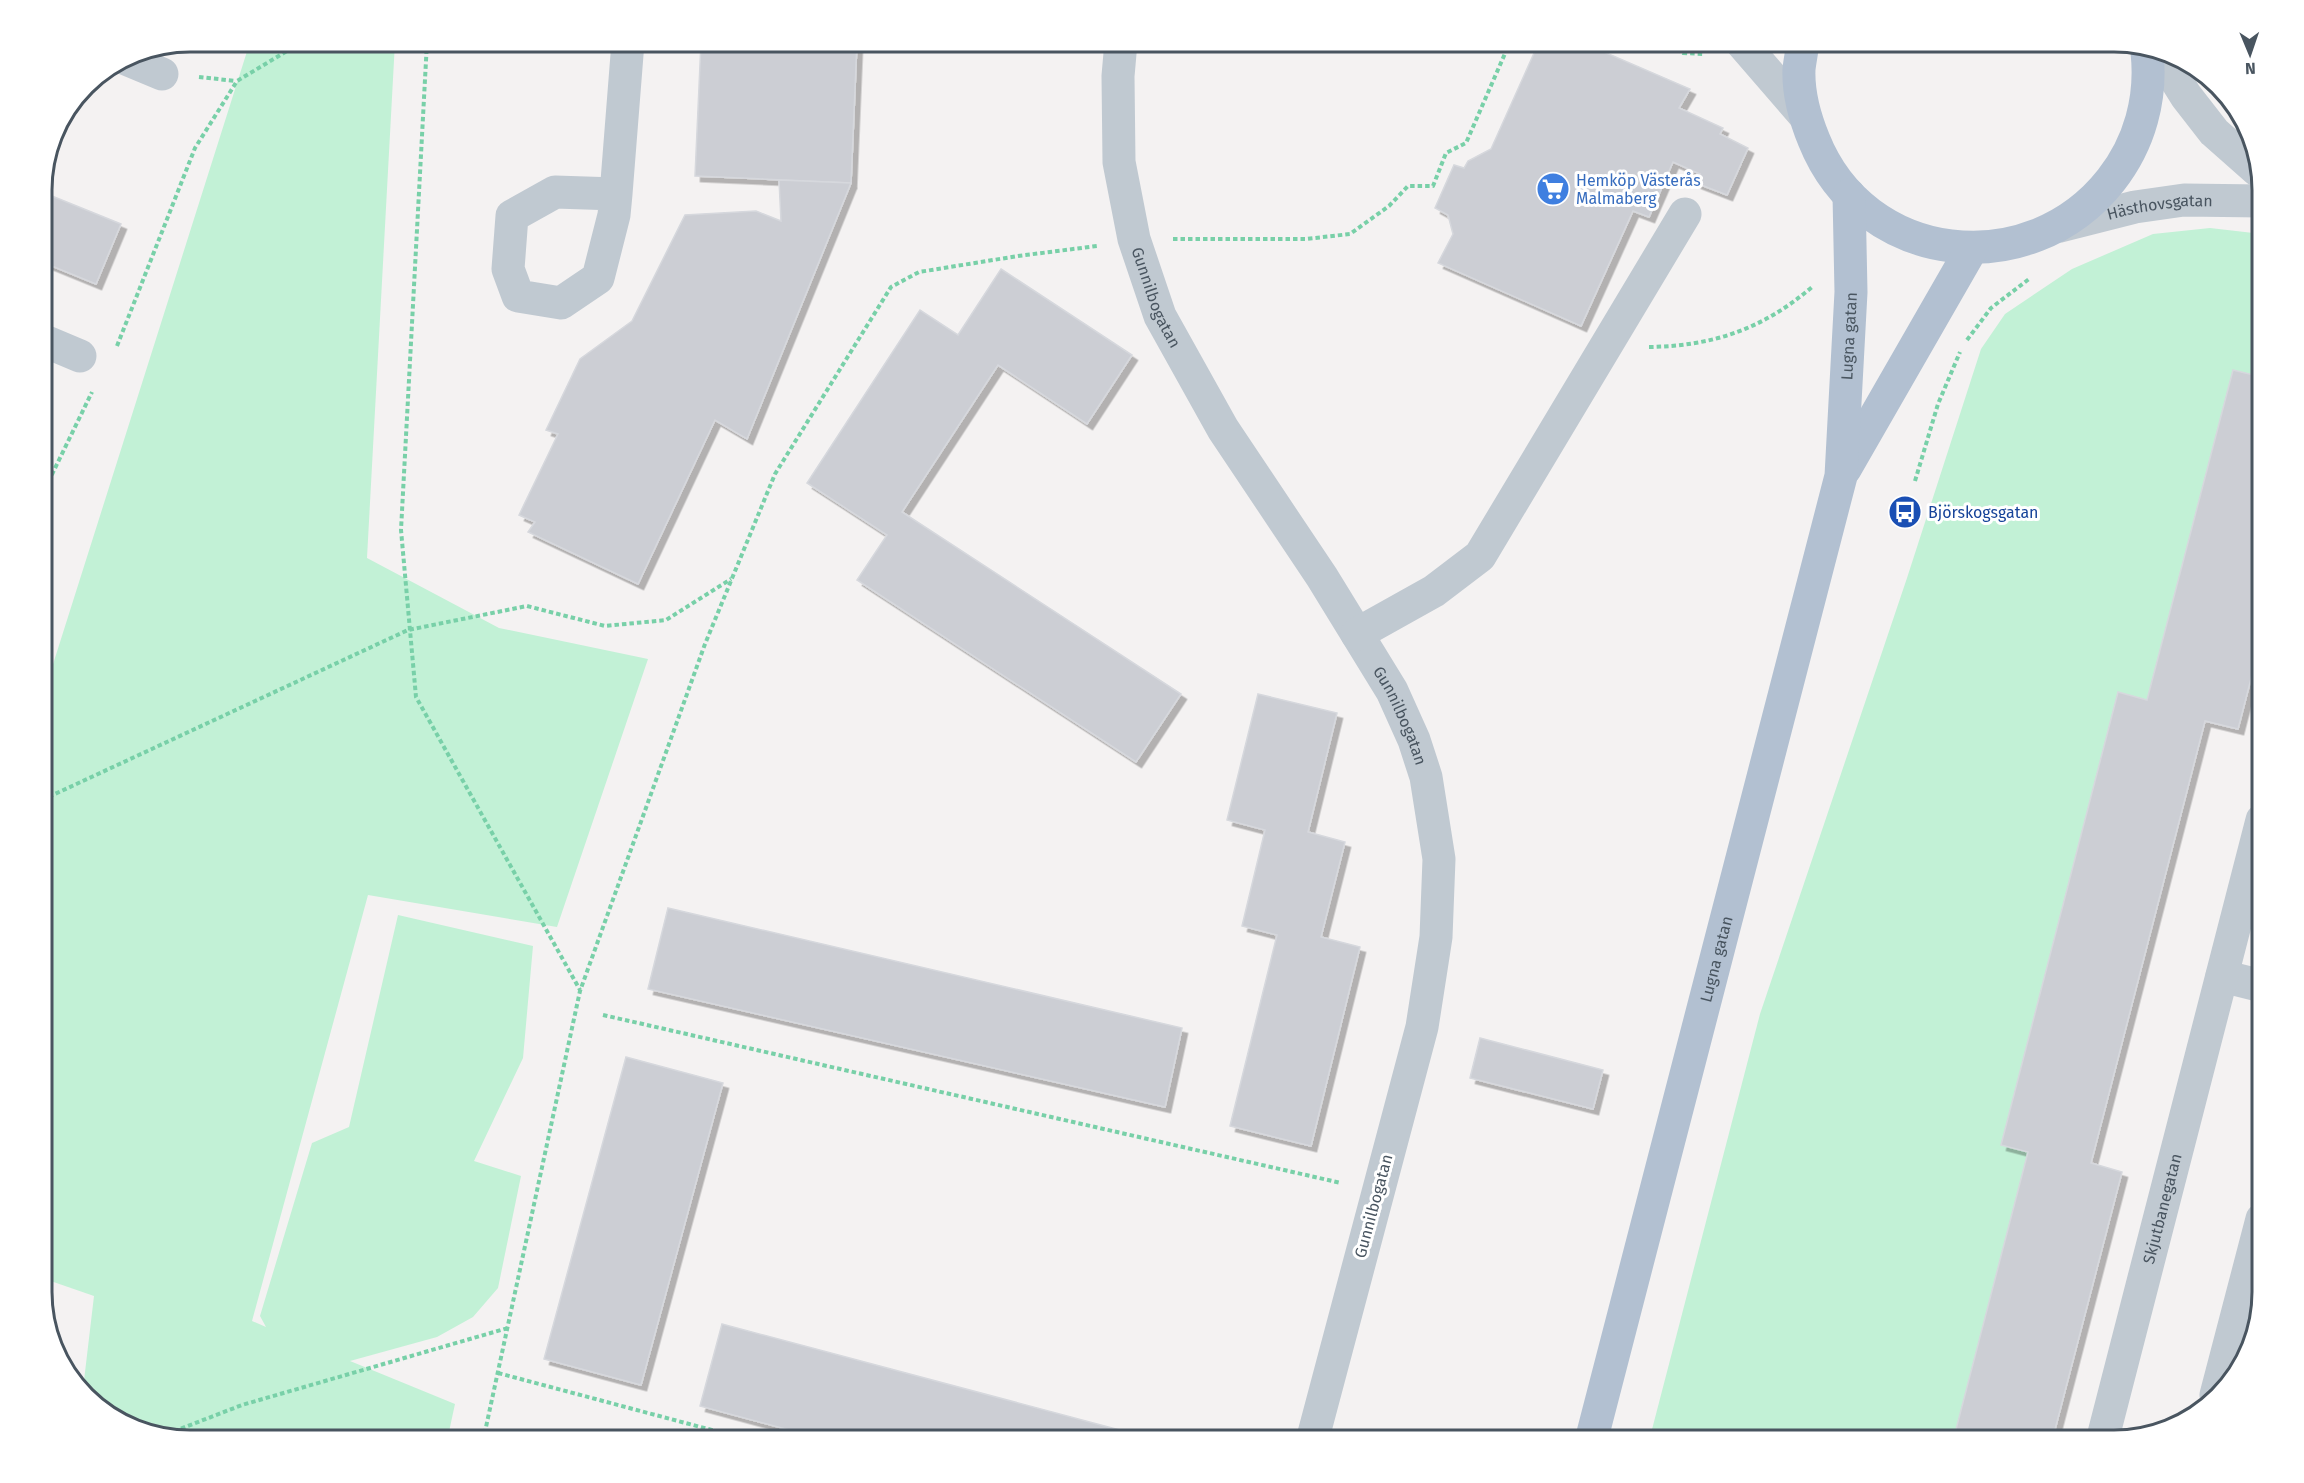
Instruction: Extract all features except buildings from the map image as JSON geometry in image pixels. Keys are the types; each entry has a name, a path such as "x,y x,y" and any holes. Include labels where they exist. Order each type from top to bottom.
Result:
{"main road":[{"path":"1802,52 1799,71 1804,116 1822,159 1849,195 1885,223 1927,242 1972,248 2017,243 2060,226 2097,199 2125,163 2143,121 2150,76 2148,57"},
{"name":"Lugna gatan","path":"1594,1430 1841,476 1851,292 1849,195"},
{"name":"Lugna gatan","path":"1841,476 1972,248"}],"street":[{"path":"1750,52 1804,116"},
{"path":"616,194 627,53"},
{"name":"Gunnilbogatan","path":"1120,53 1118,76 1119,162 1134,239 1160,316 1223,429 1322,577 1392,691 1414,740 1426,777 1439,858 1436,937 1422,1027 1315,1430"},
{"path":"2165,63 2186,96 2214,132 2248,162"},
{"path":"137,64 162,74"},
{"name":"Hästhovsgatan","path":"2060,226 2135,207 2184,200 2252,201"},
{"path":"1357,634 1434,591 1480,556 1685,214"},
{"path":"53,345 80,356"},
{"name":"Skjutbanegatan","path":"2105,1430 2252,859"},
{"path":"2222,976 2252,984"},
{"path":"2220,1380 2252,1258"}],"path":[{"path":"485,1430 580,991 705,644 775,474 891,287 919,272 1134,239 1306,239 1350,234 1389,206 1408,186 1433,186 1446,153 1466,143 1506,52"},
{"path":"1685,52 1704,55 1706,52"},
{"path":"114,352 195,148 237,81 284,53"},
{"path":"426,53 401,530 408,630 416,697 580,991"},
{"path":"1915,481 1938,404 1962,346 1991,308 2038,273"},
{"path":"1604,348 1684,346 1749,329 1790,306 1815,285"},
{"path":"53,472 95,386"},
{"path":"53,795 408,630 527,606 605,626 666,620 732,579"},
{"path":"603,1015 1377,1191"},
{"path":"179,1429 243,1405 508,1328"},
{"path":"498,1373 712,1430"}],"green space":[{"path":"247,53 394,53 367,558 499,628 648,659 557,927 368,895 252,1321 266,1327 260,1316 312,1143 349,1127 398,915 533,946 523,1058 474,1161 521,1176 498,1288 473,1317 437,1337 350,1361 455,1404 449,1430 172,1429 155,1426 129,1416 106,1402 84,1380 94,1296 53,1282 53,664"},
{"path":"2210,228 2252,233 2252,375 2233,370 2147,700 2118,692 2001,1145 2028,1152 1956,1430 1652,1430 1760,1014 1907,578 1981,349 2005,314 2072,269 2153,234"}],"place":[{"name":"Hemköp Västerås Malmaberg","path":"1553,189"},
{"name":"Björskogsgatan","path":"1905,512"}]}
